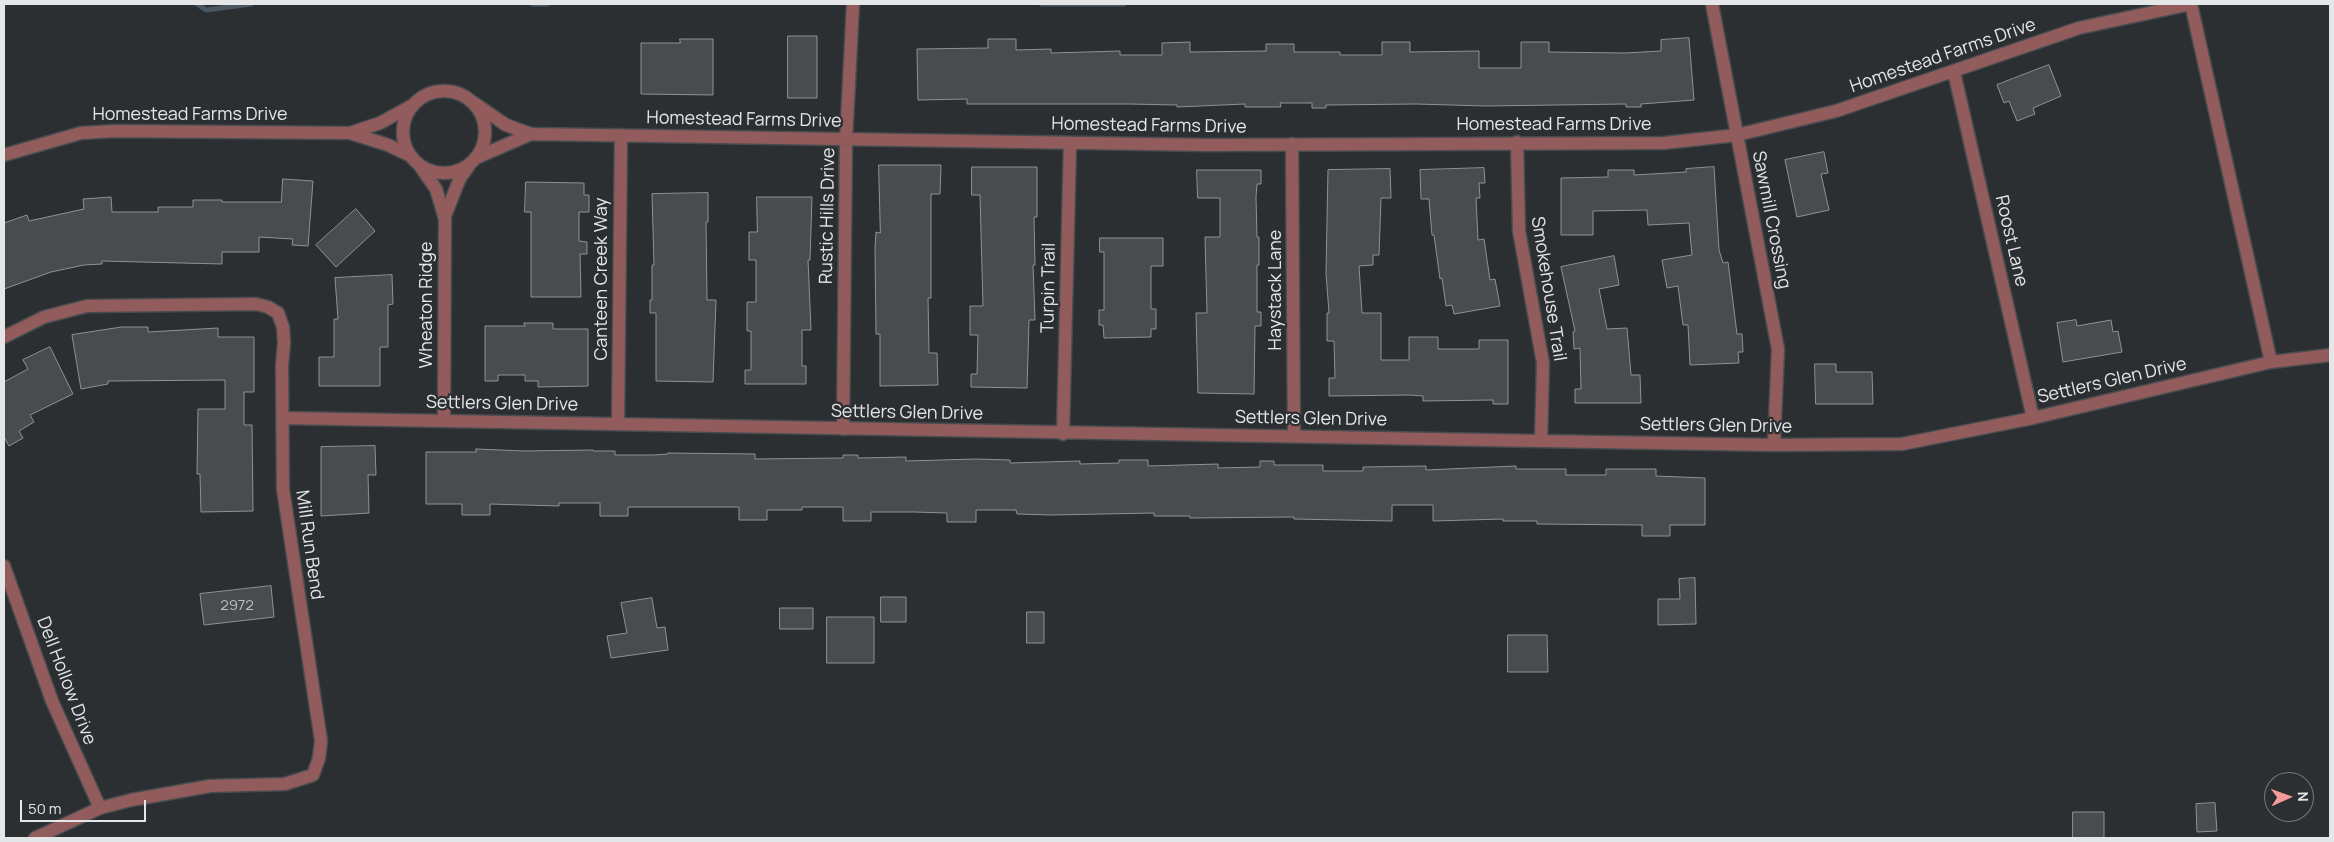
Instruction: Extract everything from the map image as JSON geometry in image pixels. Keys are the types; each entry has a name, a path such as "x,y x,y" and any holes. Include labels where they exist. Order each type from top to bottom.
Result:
{"street":[{"name":"Rustic Hills Drive","path":"843,428 846,140 853,4"},
{"name":"Sawmill Crossing","path":"1712,4 1778,349 1774,445"},
{"name":"Homestead Farms Drive","path":"350,133 380,123 412,106 428,94 449,90 463,95 506,125 530,134 1070,143 1664,143 1737,135 1836,111 2079,28 2191,4 2271,362"},
{"name":"Roost Lane","path":"1954,72 2033,418"},
{"path":"473,161 484,142 482,115 474,103"},
{"name":"Homestead Farms Drive","path":"412,106 405,119 403,132 405,145 411,156 420,166 432,172 458,171 473,161 530,134"},
{"name":"Homestead Farms Drive","path":"4,155 81,133 115,131 350,133 388,145 411,156"},
{"name":"Canteen Creek Way","path":"618,424 621,135"},
{"name":"Smokehouse Trail","path":"1517,142 1519,231 1544,363 1541,441"},
{"name":"Turpin Trail","path":"1063,434 1070,143"},
{"name":"Haystack Lane","path":"1292,144 1294,436"},
{"name":"Wheaton Ridge","path":"445,219 460,178 473,161"},
{"name":"Wheaton Ridge","path":"420,166 436,189 445,219 444,421"},
{"name":"Mill Run Bend","path":"4,337 44,317 87,306 256,304 268,307 278,313 283,327 283,489 321,741 319,758 312,775 285,784 210,786 167,792 100,808 35,838"},
{"name":"Settlers Glen Drive","path":"283,418 1063,434 1294,436 1774,445 1902,444 2033,418 2271,362 2330,355"},
{"name":"Dell Hollow Drive","path":"4,566 52,701 100,808"}],"building":[{"path":"788,36 817,36 817,98 788,98"},
{"path":"1689,38 1694,100 1641,104 1641,107 1626,107 1626,104 1486,106 1416,104 1326,105 1326,108 1312,108 1312,103 1280,103 1281,107 1245,107 1245,104 1177,107 1177,105 1128,104 967,104 967,99 918,100 917,49 988,48 988,39 1016,39 1016,50 1051,49 1051,53 1120,51 1120,55 1162,55 1162,43 1190,42 1190,52 1266,51 1266,44 1294,44 1294,52 1340,52 1340,55 1382,55 1382,42 1410,42 1410,52 1479,51 1479,68 1521,68 1521,42 1549,42 1549,52 1625,53 1661,51 1661,40"},
{"path":"680,39 713,39 713,95 641,94 641,43 680,43"},
{"path":"2049,65 2061,96 2033,108 2035,114 2017,121 2009,101 2004,103 1997,85"},
{"path":"1824,152 1828,173 1821,174 1829,210 1797,217 1785,160"},
{"path":"879,165 941,165 940,194 931,194 931,298 928,298 929,353 937,353 938,385 880,386 880,334 876,334 875,248 876,232 880,233"},
{"path":"972,167 1037,167 1037,217 1034,217 1035,265 1033,265 1035,320 1029,320 1027,388 971,387 971,374 977,374 978,335 970,335 970,306 983,306 980,195 972,195"},
{"path":"1714,167 1719,250 1723,263 1728,262 1737,334 1742,334 1743,352 1738,352 1739,363 1690,365 1688,325 1683,325 1678,286 1667,288 1662,260 1692,255 1689,223 1648,225 1647,210 1593,211 1593,235 1561,235 1561,178 1608,177 1608,170 1634,170 1634,175 1686,172 1686,169"},
{"path":"1484,168 1485,183 1479,183 1480,198 1476,198 1478,240 1484,239 1490,280 1495,279 1500,306 1454,314 1452,305 1446,306 1434,235 1432,235 1429,199 1421,199 1420,170"},
{"path":"1390,169 1391,198 1381,198 1379,255 1373,255 1373,265 1359,266 1362,313 1381,313 1381,360 1409,360 1409,337 1438,337 1438,349 1479,349 1479,340 1508,340 1508,404 1493,404 1493,400 1423,401 1423,396 1409,395 1329,396 1329,378 1335,378 1334,341 1327,341 1327,313 1329,313 1326,273 1328,170"},
{"path":"1197,170 1261,170 1261,184 1257,184 1256,197 1257,237 1259,237 1257,312 1261,312 1261,326 1255,326 1254,394 1198,393 1196,313 1207,313 1205,237 1220,237 1220,198 1198,198"},
{"path":"283,179 313,181 308,246 292,245 293,239 259,237 259,252 222,252 222,264 102,261 102,264 84,265 51,272 4,289 4,223 27,215 29,221 84,209 83,199 111,197 112,212 158,212 158,207 193,207 193,200 281,202"},
{"path":"526,182 584,183 584,195 589,195 589,212 579,212 579,241 587,242 587,254 580,254 581,297 531,297 531,212 525,212"},
{"path":"708,193 708,222 706,222 707,300 716,300 713,382 656,381 656,313 650,313 652,265 654,265 652,194"},
{"path":"757,197 812,197 810,260 808,260 811,330 802,330 802,366 806,366 806,384 745,384 745,370 751,370 751,331 747,331 747,302 756,302 756,260 749,260 749,232 757,232"},
{"path":"356,209 375,231 336,267 316,245"},
{"path":"1100,238 1163,238 1163,266 1151,266 1151,309 1156,309 1156,329 1151,329 1151,337 1104,338 1103,325 1099,325 1099,310 1104,310 1104,252 1100,252"},
{"path":"1614,256 1619,285 1599,289 1607,329 1627,328 1631,375 1640,375 1641,403 1575,403 1575,389 1581,389 1580,348 1574,349 1573,332 1575,331 1561,267"},
{"path":"392,275 393,304 388,305 388,347 380,347 380,386 319,386 319,357 334,357 334,319 338,319 335,278"},
{"path":"2076,320 2077,326 2111,320 2113,332 2118,331 2122,352 2063,362 2057,323"},
{"path":"524,323 553,323 553,329 588,329 588,386 538,387 538,381 525,381 525,375 498,375 498,381 485,381 485,326 525,326"},
{"path":"122,327 148,327 148,332 218,328 218,337 254,337 254,392 244,392 244,425 252,425 253,511 201,512 200,474 197,474 198,409 225,409 225,380 108,381 108,384 81,389 72,335"},
{"path":"50,347 73,394 30,415 34,422 19,431 23,438 9,446 4,437 4,382 28,369 23,360"},
{"path":"1815,364 1836,364 1836,372 1872,372 1873,404 1816,404"},
{"path":"375,446 376,475 368,475 369,513 321,516 321,447"},
{"path":"476,449 524,451 593,450 615,451 615,455 668,453 755,454 755,459 843,458 843,455 858,455 858,458 906,457 906,461 976,459 1010,460 1010,463 1080,461 1080,464 1119,463 1119,460 1148,460 1148,466 1218,464 1218,468 1260,467 1260,461 1274,461 1274,465 1323,465 1323,471 1363,471 1363,467 1426,466 1426,470 1516,466 1516,469 1566,469 1566,475 1606,475 1606,469 1656,469 1656,476 1705,478 1705,525 1670,525 1670,536 1642,536 1642,525 1537,524 1537,521 1503,521 1503,519 1433,521 1433,505 1392,505 1392,521 1294,519 1294,517 1190,518 1190,516 1154,516 1154,513 1051,515 1017,514 1016,510 976,510 976,522 947,522 947,513 913,512 871,512 871,521 843,521 843,507 802,507 802,510 767,510 767,520 739,520 739,507 628,507 628,516 600,516 600,503 559,503 559,506 490,504 490,515 462,515 462,504 426,504 426,452 476,452"},
{"path":"1695,578 1696,624 1658,625 1658,599 1680,599 1679,579"},
{"path":"271,586 274,617 204,625 200,594"},
{"path":"881,597 906,597 906,622 881,622"},
{"path":"652,598 657,628 665,627 668,650 611,658 607,636 627,633 621,603"},
{"path":"780,608 813,608 813,629 780,629"},
{"path":"1027,612 1044,612 1044,643 1027,643"},
{"path":"827,617 874,617 874,663 827,663"},
{"path":"1508,635 1547,635 1548,672 1508,672"},
{"path":"2215,803 2217,831 2197,832 2196,804"},
{"path":"2073,812 2104,812 2104,838 2073,838"}],"waterway":[{"path":"197,4 206,10 251,4"},
{"path":"533,4 547,4"},
{"path":"1042,4 1124,4"}]}
